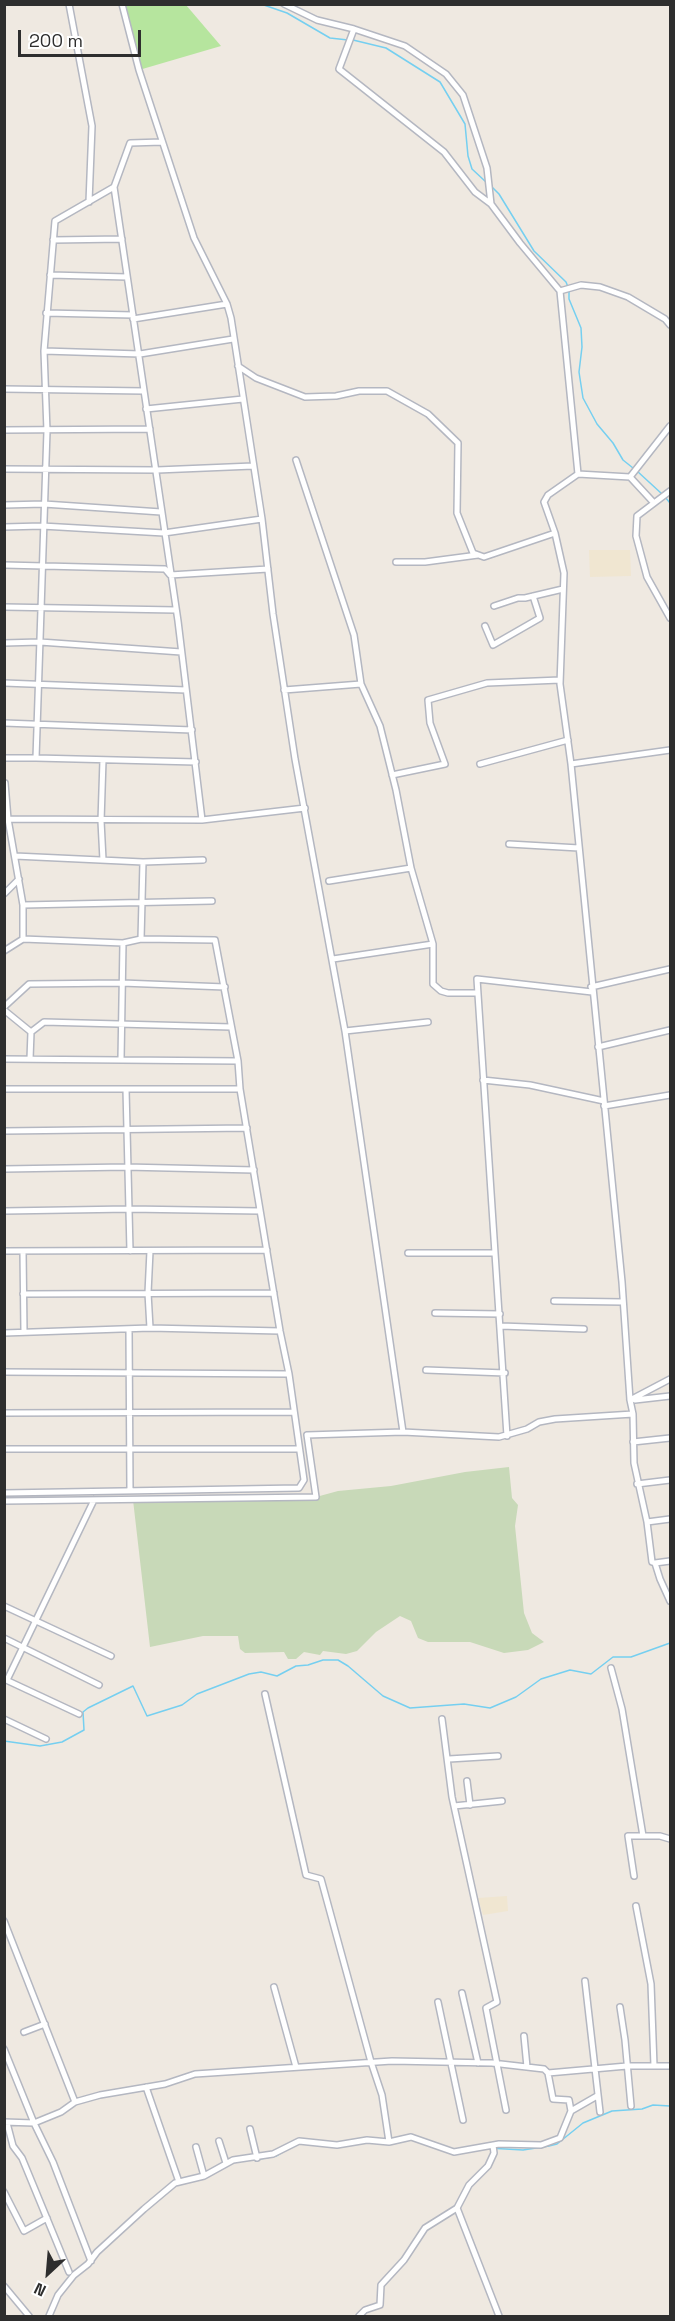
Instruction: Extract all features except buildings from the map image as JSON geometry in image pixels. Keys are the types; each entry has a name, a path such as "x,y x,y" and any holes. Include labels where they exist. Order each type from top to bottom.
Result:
{"street":[{"path":"69,4 92,126 89,202"},
{"path":"122,4 162,142 181,192 194,237 227,304 231,318 262,519 284,690 345,1031 403,1432"},
{"path":"284,4 317,20 354,29 405,46 446,74 462,95 487,168 491,204"},
{"path":"354,29 339,69 444,152 475,192 491,204 519,243 560,291 578,474"},
{"path":"162,142 130,143 114,188 157,470 202,820"},
{"path":"36,758 42,526 47,431 44,351 52,240 55,221 114,188"},
{"path":"52,240 122,239"},
{"path":"50,275 127,277"},
{"path":"560,291 581,285 600,287 628,297 665,319 670,325"},
{"path":"46,313 133,317 227,304"},
{"path":"44,351 140,354 233,339"},
{"path":"238,366 256,378 305,397 336,396 359,391 387,391 428,414 458,443 457,513 473,553 484,557 555,532"},
{"path":"4,389 144,391"},
{"path":"146,409 243,399"},
{"path":"630,477 670,426"},
{"path":"4,430 150,429"},
{"path":"296,460 354,635 360,684 380,726 411,868 433,944 433,984 441,991 448,993 477,993"},
{"path":"4,469 157,470 253,466"},
{"path":"654,502 630,477 578,474 549,495 544,502 555,532 564,573 560,680 571,764 623,1302 633,1414 634,1463 647,1522 652,1562 655,1563 667,1587 670,1601"},
{"path":"670,491 637,516 636,536 647,577 670,618"},
{"path":"4,505 44,504 161,512"},
{"path":"4,527 42,526 164,532 262,519"},
{"path":"396,562 425,562 480,555"},
{"path":"4,565 165,568 170,575"},
{"path":"170,575 268,569"},
{"path":"494,606 518,598 563,589"},
{"path":"485,626 493,645 540,618 533,596"},
{"path":"4,607 176,610"},
{"path":"4,643 40,642 181,652"},
{"path":"392,775 445,764 430,723 428,700 487,683 560,680"},
{"path":"4,683 186,690"},
{"path":"284,690 360,684"},
{"path":"4,723 192,730"},
{"path":"480,764 568,741"},
{"path":"571,764 670,750"},
{"path":"4,758 196,762"},
{"path":"103,760 101,821 103,860"},
{"path":"5,782 8,819 22,905 23,939"},
{"path":"8,819 202,820 305,808"},
{"path":"4,838 10,833"},
{"path":"509,844 579,848"},
{"path":"15,856 143,862 203,860"},
{"path":"141,939 140,902 143,862"},
{"path":"329,881 411,868"},
{"path":"4,894 19,879"},
{"path":"22,905 212,901"},
{"path":"4,951 23,939 123,943 141,939 215,940 238,1061 240,1089 289,1374 304,1480 299,1488 4,1493"},
{"path":"121,1059 123,943"},
{"path":"333,959 433,944"},
{"path":"507,1436 505,1373 477,979 592,990 670,969"},
{"path":"31,1032 4,1009 29,984 122,983 225,987"},
{"path":"31,1032 44,1022 231,1027"},
{"path":"345,1031 428,1022"},
{"path":"598,1047 670,1030"},
{"path":"30,1059 31,1032"},
{"path":"4,1059 238,1061"},
{"path":"483,1080 530,1085 604,1103 670,1095"},
{"path":"4,1089 240,1089"},
{"path":"126,1089 126,1167 130,1251"},
{"path":"4,1131 247,1128"},
{"path":"4,1169 126,1167 254,1170"},
{"path":"4,1211 129,1209 260,1211"},
{"path":"4,1251 267,1250"},
{"path":"23,1251 24,1332"},
{"path":"150,1251 148,1293 150,1328"},
{"path":"408,1253 495,1253"},
{"path":"24,1294 274,1293"},
{"path":"554,1301 623,1302"},
{"path":"435,1313 500,1314"},
{"path":"501,1326 584,1329"},
{"path":"4,1333 150,1328 280,1331"},
{"path":"129,1329 130,1491"},
{"path":"426,1370 505,1373"},
{"path":"4,1372 289,1374"},
{"path":"630,1400 670,1380"},
{"path":"630,1400 670,1396"},
{"path":"4,1413 293,1412"},
{"path":"4,1501 316,1497 307,1435 403,1432 507,1436 539,1422 584,1416 633,1414"},
{"path":"633,1442 670,1438"},
{"path":"4,1449 299,1449"},
{"path":"637,1484 670,1480"},
{"path":"79,1714 6,1679 94,1500"},
{"path":"647,1522 670,1520"},
{"path":"655,1563 670,1561"},
{"path":"4,1606 111,1656"},
{"path":"4,1638 99,1685"},
{"path":"611,1668 622,1709 643,1836"},
{"path":"265,1694 306,1875 321,1879 382,2095 388,2142"},
{"path":"4,1719 46,1739"},
{"path":"442,1719 454,1806 497,2002 486,2007 506,2110"},
{"path":"448,1759 498,1756"},
{"path":"467,1781 470,1805"},
{"path":"454,1806 502,1801"},
{"path":"634,1876 628,1837 660,1836 670,1839"},
{"path":"636,1906 651,1984 654,2066"},
{"path":"4,1921 75,2102"},
{"path":"585,1981 600,2112"},
{"path":"274,1987 296,2067"},
{"path":"462,1993 478,2063"},
{"path":"438,2002 463,2120"},
{"path":"620,2007 626,2040 631,2106"},
{"path":"24,2032 45,2024"},
{"path":"524,2036 527,2067"},
{"path":"4,2049 34,2123 53,2162 91,2261"},
{"path":"49,2316 62,2288 74,2275 144,2209 170,2186 179,2182 204,2176 226,2163 278,2152 299,2141 329,2145 367,2140 388,2142 411,2137 454,2152 493,2145 530,2146 556,2141 563,2134 571,2111 568,2100 553,2099 548,2073 544,2069 478,2063 371,2062 195,2074 165,2084 100,2095 75,2102 62,2112 34,2123 6,2123 13,2146 22,2158 69,2272"},
{"path":"548,2073 627,2066 670,2067"},
{"path":"146,2087 179,2182"},
{"path":"571,2111 597,2096"},
{"path":"250,2129 257,2158"},
{"path":"219,2141 226,2163"},
{"path":"359,2316 365,2310 380,2305 381,2285 404,2260 425,2228 457,2208 469,2185 488,2166 494,2153 493,2145"},
{"path":"196,2147 204,2176"},
{"path":"4,2192 24,2231 47,2218"},
{"path":"457,2208 499,2316"},
{"path":"4,2286 29,2316"}],"shaded area":[{"path":"589,550 630,550 631,576 590,577"},
{"path":"507,1896 508,1911 483,1915 478,1898"}],"green space":[{"path":"124,5 186,5 221,46 139,70"},
{"path":"509,1467 512,1498 518,1505 515,1526 524,1613 532,1633 544,1642 528,1650 504,1653 470,1642 428,1642 418,1638 411,1621 400,1616 376,1632 357,1651 346,1654 323,1651 320,1655 304,1652 296,1659 288,1659 284,1652 245,1653 240,1649 238,1636 203,1636 150,1647 133,1500 316,1497 338,1491 391,1486 465,1472"}],"waterway":[{"path":"261,4 287,13 330,38 348,40"},
{"path":"353,40 386,48 440,82 465,124 468,156 472,169 486,182"},
{"path":"492,187 499,194 534,251 566,282 568,287"},
{"path":"569,292 569,299 581,328 582,347 579,372 583,398 597,424 613,443 623,460 633,468"},
{"path":"637,471 662,494"},
{"path":"665,497 670,503"},
{"path":"4,1741 40,1746 62,1742 84,1730 83,1712 88,1708 133,1686 147,1716 182,1705 197,1694 249,1674 261,1672 277,1676 296,1666 323,1660 338,1660 383,1696 410,1708 464,1704 490,1708 516,1697 541,1679 570,1670 591,1674 613,1657 631,1657 670,1643"},
{"path":"488,2148 523,2150 549,2146 557,2144 583,2123 612,2111 642,2109 653,2105 670,2106"},
{"path":"260,2159 276,2156 286,2150"}]}
